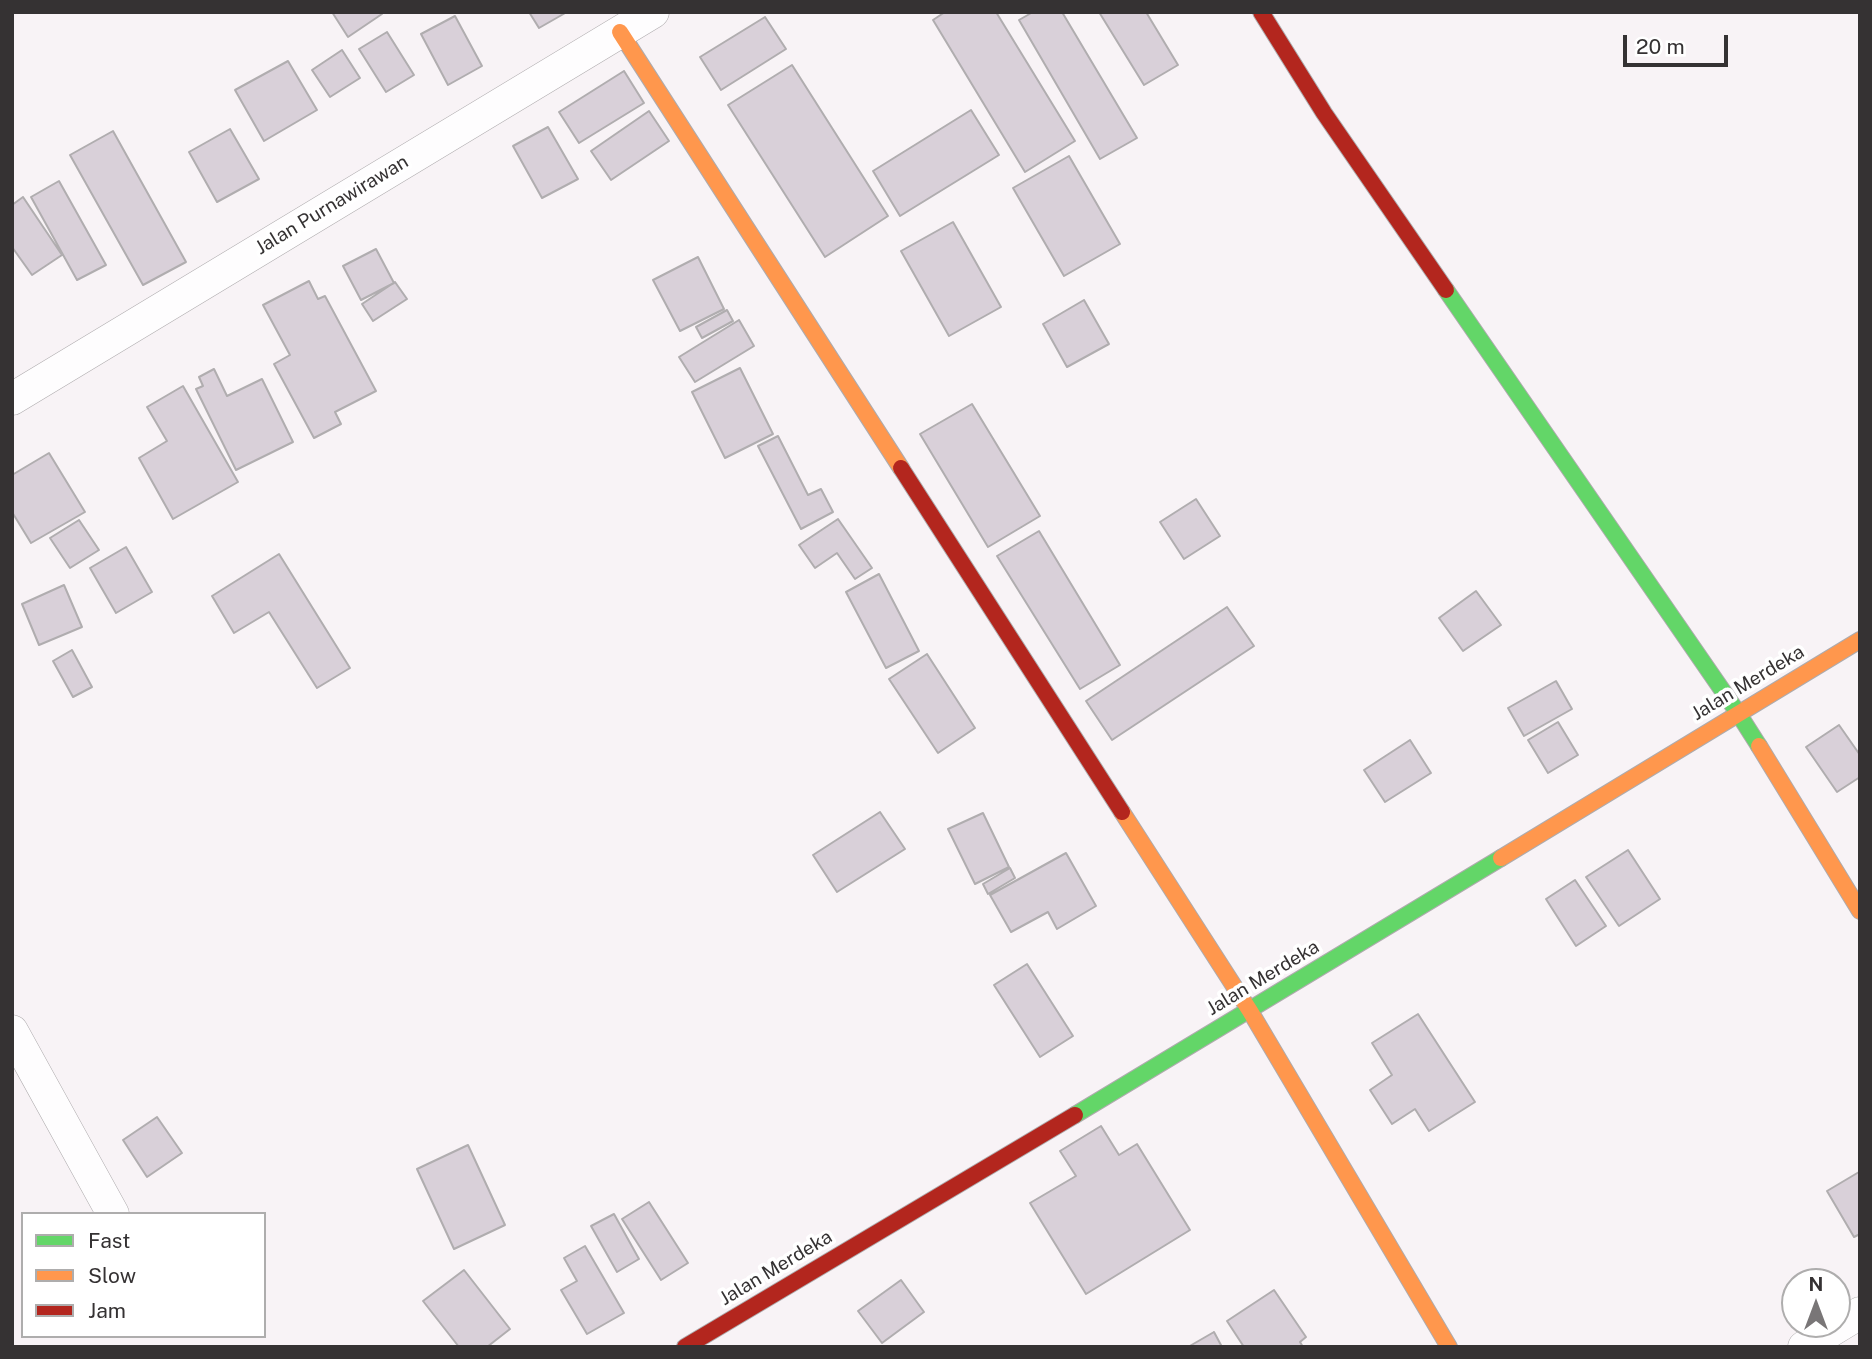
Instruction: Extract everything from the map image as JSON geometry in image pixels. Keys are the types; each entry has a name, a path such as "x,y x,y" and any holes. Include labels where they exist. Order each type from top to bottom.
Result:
{"street":[{"name":"Jalan Purnawirawan","path":"12,399 653,12"},
{"path":"1261,12 1324,113 1738,713 1860,911"},
{"path":"620,32 1250,1011 1449,1347"},
{"name":"Jalan Merdeka","path":"685,1347 1250,1011 1860,640"},
{"path":"12,1031 112,1212"},
{"path":"1804,1347 1860,1313"}],"building":[{"path":"332,12 381,12 382,14 348,37"},
{"path":"529,12 567,12 539,28"},
{"path":"945,12 996,12 1075,141 1025,172 933,20"},
{"path":"1033,12 1062,12 1137,138 1100,159 1019,20"},
{"path":"1099,12 1146,12 1178,65 1144,85"},
{"path":"455,16 482,66 448,85 421,34"},
{"path":"765,17 786,49 721,90 700,57"},
{"path":"387,32 414,75 386,92 359,49"},
{"path":"342,50 360,78 330,97 312,70"},
{"path":"288,61 317,110 264,141 235,90"},
{"path":"792,65 888,216 825,257 728,105"},
{"path":"624,71 644,103 579,143 559,112"},
{"path":"971,110 999,155 900,216 873,171"},
{"path":"649,111 669,141 611,180 591,151"},
{"path":"548,127 578,179 542,198 513,146"},
{"path":"230,129 259,179 217,202 189,152"},
{"path":"113,131 186,262 143,285 70,155"},
{"path":"1069,156 1120,244 1064,276 1013,188"},
{"path":"59,181 106,265 77,280 31,197"},
{"path":"23,197 62,255 32,275 12,247 12,205"},
{"path":"953,222 1001,307 949,336 901,251"},
{"path":"376,249 394,283 361,300 343,266"},
{"path":"698,257 724,309 680,331 653,280"},
{"path":"309,281 318,299 325,296 376,391 335,412 341,424 314,438 274,364 290,355 263,305"},
{"path":"395,282 407,299 373,321 362,304"},
{"path":"1084,300 1109,344 1067,367 1043,324"},
{"path":"727,310 733,321 702,338 696,327"},
{"path":"739,320 754,346 695,382 679,357"},
{"path":"740,368 773,434 725,458 692,392"},
{"path":"214,369 227,396 262,379 293,442 236,470 196,389 203,386 199,377"},
{"path":"183,386 238,482 173,519 139,458 167,441 147,407"},
{"path":"972,404 1040,516 988,547 920,434"},
{"path":"778,436 808,495 821,489 833,512 801,529 758,446"},
{"path":"49,453 85,512 31,543 12,512 12,475"},
{"path":"1196,499 1220,536 1184,559 1160,522"},
{"path":"838,519 872,568 855,579 837,553 815,568 799,545"},
{"path":"79,520 99,550 70,568 50,538"},
{"path":"1039,531 1120,665 1080,689 997,556"},
{"path":"126,547 152,592 116,613 90,568"},
{"path":"279,554 350,668 317,688 269,612 234,633 212,596"},
{"path":"879,574 919,651 886,668 846,592"},
{"path":"64,585 82,627 39,645 22,604"},
{"path":"1476,591 1501,625 1463,651 1439,618"},
{"path":"1227,607 1254,646 1112,740 1086,701"},
{"path":"72,650 92,687 73,697 53,661"},
{"path":"927,654 975,728 938,753 889,679"},
{"path":"1556,681 1572,709 1524,736 1508,708"},
{"path":"1558,722 1578,755 1548,773 1528,740"},
{"path":"1839,725 1860,755 1860,777 1837,792 1806,747"},
{"path":"1410,740 1431,773 1385,802 1364,770"},
{"path":"880,812 905,849 837,892 813,855"},
{"path":"983,813 1009,867 975,884 948,829"},
{"path":"1628,850 1660,899 1619,926 1586,877"},
{"path":"1066,853 1096,906 1057,929 1048,912 1011,932 990,895"},
{"path":"1010,868 1015,878 988,894 983,884"},
{"path":"1575,880 1606,926 1576,946 1546,899"},
{"path":"1027,964 1073,1036 1040,1057 994,985"},
{"path":"1418,1014 1475,1102 1429,1131 1415,1109 1392,1124 1370,1090 1392,1075 1372,1043"},
{"path":"157,1117 182,1153 147,1177 123,1140"},
{"path":"1101,1126 1119,1155 1137,1144 1190,1230 1086,1294 1030,1203 1076,1176 1060,1151"},
{"path":"468,1145 505,1225 454,1249 417,1169"},
{"path":"1859,1172 1860,1234 1854,1237 1827,1191"},
{"path":"649,1202 688,1263 661,1280 622,1219"},
{"path":"614,1214 639,1259 617,1272 591,1226"},
{"path":"585,1246 624,1313 587,1334 561,1290 577,1281 564,1258"},
{"path":"464,1270 510,1329 487,1347 459,1347 423,1301"},
{"path":"901,1280 924,1312 882,1343 858,1311"},
{"path":"1274,1290 1306,1337 1300,1342 1303,1347 1244,1347 1227,1321"},
{"path":"1214,1332 1222,1347 1188,1347"}],"traffic: fast":[{"path":"1446,290 1759,746"},
{"path":"1075,1115 1501,858"}],"traffic: slow":[{"path":"620,32 901,468"},
{"path":"1501,858 1860,640"},
{"path":"1759,746 1860,911"},
{"path":"1122,812 1250,1011 1449,1347"}],"traffic: jam":[{"path":"1261,12 1324,113 1446,290"},
{"path":"901,468 1122,812"},
{"path":"685,1347 1075,1115"}]}
